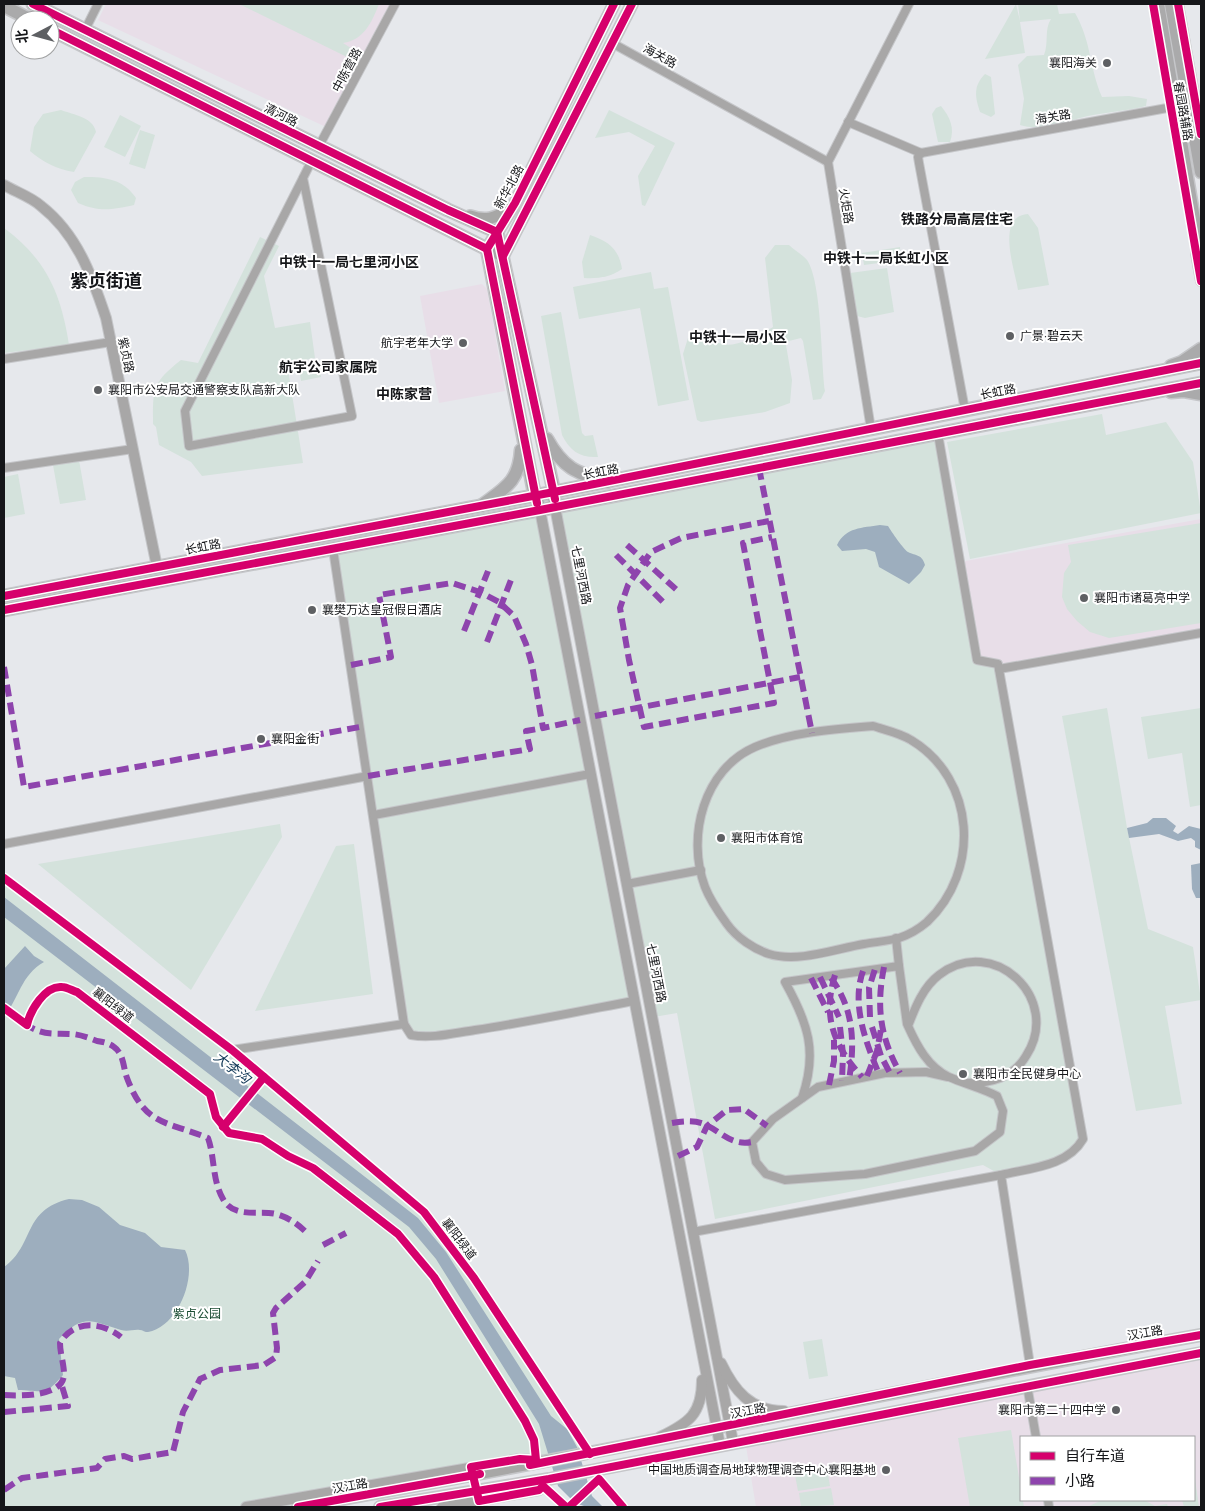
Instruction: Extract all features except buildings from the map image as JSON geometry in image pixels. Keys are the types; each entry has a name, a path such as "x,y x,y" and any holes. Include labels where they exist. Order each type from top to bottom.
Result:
{"highway":[{"name":"长虹路","path":"4,596 607,482 1201,363"},
{"name":"长虹路","path":"4,610 1201,384"}],"main road":[{"name":"清河路","path":"33,4 448,210 497,232"},
{"name":"新华北路","path":"487,249 515,203 614,4"},
{"name":"新华北路","path":"503,256 632,4"},
{"path":"1158,4 1173,106 1201,261"},
{"path":"1177,4 1189,104 1201,172"},
{"path":"60,34 503,256"},
{"path":"448,210 481,219 498,217 515,203"},
{"path":"497,232 554,492 555,507"},
{"path":"510,286 510,254 515,233"},
{"path":"464,237 482,252 494,289"},
{"path":"487,249 535,495 540,510"},
{"path":"1143,374 1182,362 1201,349"},
{"path":"1146,394 1184,391 1201,394"},
{"path":"540,426 557,458 577,474 607,482"},
{"path":"481,506 510,485 520,467 522,430"},
{"name":"汉江路","path":"298,1507 472,1471 590,1454 1030,1365 1201,1335"},
{"path":"380,1507 479,1500 546,1482 597,1474 733,1442 1201,1353"}],"street":[{"path":"85,30 98,4"},
{"name":"中陈营路","path":"319,146 395,4"},
{"path":"828,162 909,4"},
{"name":"春园路辅路","path":"1153,4 1173,106 1201,281"},
{"name":"春园路辅路","path":"1177,4 1201,134"},
{"name":"海关路","path":"612,43 828,162"},
{"name":"海关路","path":"921,154 1189,104"},
{"path":"848,122 921,154 918,157 919,163 965,410"},
{"path":"303,178 352,416 189,446 185,411 312,160"},
{"name":"火炬路","path":"828,162 871,429"},
{"name":"紫贞路","path":"4,185 40,205 66,231 92,278 106,318 157,567"},
{"path":"4,359 111,342"},
{"path":"693,1232 1001,1175 1065,1158 1078,1148 1083,1139 998,664 976,660 938,434"},
{"path":"4,468 133,449"},
{"name":"七里河西路","path":"555,507 733,1442"},
{"path":"540,510 720,1445"},
{"path":"333,549 404,1024 411,1035 421,1037 436,1036 512,1025 633,1001"},
{"path":"999,669 1201,633"},
{"path":"873,726 910,739 942,769 957,794 965,819 965,838 961,862 941,907 925,924 896,938 796,956 771,954 750,945 730,928 717,911 705,886 697,851 702,813 719,773 737,757 756,746 824,730 873,726"},
{"path":"374,815 590,774"},
{"path":"4,844 368,776"},
{"path":"627,884 701,870"},
{"name":"襄阳绿道","path":"4,878 232,1050 263,1079 424,1212 474,1278 590,1454"},
{"path":"896,938 908,1026 918,1048 932,1065 948,1077"},
{"path":"908,1026 925,990 939,975 956,965 976,962 996,965 1014,974 1027,989 1036,1007 1037,1027 1032,1047 1022,1064 1006,1076 987,1083 967,1083"},
{"path":"802,1098 810,1076 810,1048 800,1011 785,982 899,966"},
{"name":"襄阳绿道","path":"26,1025 29,1016 37,1004 53,988 62,987 77,992 210,1094 216,1117 223,1127"},
{"path":"232,1050 404,1024"},
{"path":"926,1072 948,1077 997,1096 1003,1111 1000,1132 975,1151 865,1174 785,1180 766,1174 756,1162 752,1142 773,1119 818,1088 885,1073 926,1072"},
{"path":"263,1079 223,1127 229,1133 262,1138 288,1156 313,1168 398,1234 434,1277 525,1421 541,1461"},
{"path":"1001,1175 1030,1365"},
{"path":"715,1352 733,1387 749,1401 771,1411 802,1411"},
{"path":"646,1443 679,1428 693,1417 702,1397 702,1354"},
{"path":"1027,1385 1036,1436"},
{"path":"246,1507 472,1471 479,1500 442,1507"},
{"path":"546,1482 570,1506 592,1486 597,1474 623,1507"}],"shaded area":[{"path":"106,4 392,4 326,127 98,20"},
{"name":"航宇老年大学","path":"482,284 487,289 505,391 439,403 420,296"},
{"name":"襄阳市诸葛亮中学","path":"1201,519 1201,633 999,669 977,660 960,562"},
{"name":"中国地质调查局地球物理调查中心襄阳基地","path":"1201,1353 1201,1507 756,1507 745,1440"}],"green space":[{"path":"239,4 379,4 370,23 362,34 343,43 354,50 349,58"},
{"path":"1016,4 1020,21 1018,4 1057,4 1059,14 1075,13 1085,35 1102,97 1129,96 1147,99 1146,106 1088,116 1050,126 1028,127 1020,125 1024,99 1018,65 1027,56 1044,55 1051,19 1020,22 1025,53 985,59"},
{"path":"985,74 991,77 995,114 991,117 980,112 976,97 978,83"},
{"path":"941,106 951,123 950,142 938,142 932,114 936,108"},
{"path":"61,110 87,120 96,132 74,172 50,164 30,151 34,127 43,114"},
{"path":"609,110 675,143 645,206 642,205 638,176 655,146 629,132 595,138"},
{"path":"120,115 141,126 125,157 104,147"},
{"path":"140,130 155,135 145,169 129,164"},
{"path":"84,177 113,180 120,183 136,198 134,205 105,209 92,208 78,203 71,190 75,182"},
{"path":"1028,214 1038,228 1049,285 1018,290 1009,245 1010,234 1012,224 1018,217"},
{"path":"4,228 31,253 50,279 62,310 69,345 4,353"},
{"path":"590,235 612,247 621,262 622,269 604,277 584,278 582,262"},
{"path":"260,237 279,246 264,276 275,328 310,322 315,358 287,363 303,463 202,476 191,462 159,445 156,427 153,424 154,394 159,381 181,360 198,363"},
{"path":"775,245 789,245 807,260 812,271 818,303 825,391 821,399 813,400 803,341 801,338 789,341 786,345 792,380 790,403 765,412 701,422 697,420 683,354 688,338 703,338 728,345 755,337 773,327 765,258"},
{"path":"900,247 901,260 864,265 862,253"},
{"path":"887,268 894,312 865,318 857,316 850,273"},
{"path":"651,272 654,289 668,287 689,400 658,406 640,308 579,319 573,287"},
{"path":"561,312 582,433 585,436 593,435 598,457 581,455 576,452 568,445 562,435 541,316"},
{"path":"319,364 321,377 301,381 299,368"},
{"path":"1102,414 1106,435 1166,422 1193,462 1201,513 970,559 947,442"},
{"path":"938,434 976,660 998,664 1045,949 1083,1139 1065,1158 1001,1175 983,1165 715,1219 677,1013 648,1018 555,507"},
{"path":"79,460 86,500 60,504 53,465"},
{"path":"18,474 25,514 4,518 4,477"},
{"path":"540,510 633,1001 512,1025 411,1035 404,1024 333,549"},
{"path":"1201,523 1201,623 1109,638 1090,632 1067,609 1062,597 1064,573 1071,562 1068,545"},
{"path":"1107,708 1127,828 1148,929 1193,947 1201,1000 1165,1006 1182,1104 1136,1111 1062,716"},
{"path":"1201,708 1201,805 1190,807 1182,753 1148,759 1141,717"},
{"path":"280,824 282,837 191,990 38,864"},
{"path":"354,844 373,994 255,1011 336,846"},
{"name":"紫贞公园","path":"4,878 232,1050 424,1212 590,1454 296,1507 4,1507"},
{"path":"822,1339 828,1376 809,1379 803,1342"},
{"path":"1011,1430 1020,1483 1020,1501 1023,1501 1024,1507 970,1507 958,1438"},
{"path":"827,1469 830,1486 798,1491 795,1475"},
{"path":"1195,1479 1199,1507 1184,1507 1182,1501 1195,1501"},
{"path":"831,1488 834,1505 801,1507 799,1493"},
{"path":"1100,1501 1146,1501 1155,1506 1167,1504 1168,1507 1087,1507"}],"water":[{"path":"880,525 888,526 906,551 920,557 924,561 925,565 921,572 909,584 879,567 875,552 866,549 842,551 837,545 845,535 855,529"},
{"path":"1153,818 1166,818 1176,826 1173,831 1178,834 1189,826 1201,829 1201,850 1195,847 1195,841 1191,838 1178,841 1159,834 1129,838 1127,828 1147,823"},
{"path":"1201,863 1201,898 1196,898 1192,889 1191,865"},
{"path":"4,897 418,1218 446,1252 551,1416 567,1429 577,1447 592,1496 603,1507 587,1507 575,1503 558,1486 539,1424 436,1259 409,1227 4,917"},
{"path":"25,946 34,956 44,962 30,973 4,1017 4,969"},
{"path":"69,1199 82,1200 99,1207 120,1225 145,1233 161,1247 185,1250 189,1273 187,1286 183,1299 168,1321 159,1328 148,1332 142,1330 124,1331 89,1321 76,1325 59,1339 63,1375 44,1391 18,1390 15,1378 4,1376 4,1267 21,1249 30,1229 43,1211 54,1204"}],"marked path":[{"path":"759,468 812,733"},
{"path":"769,521 681,538 651,552 628,585 620,608 644,727 774,703 743,543 772,537"},
{"path":"627,545 678,591"},
{"path":"616,555 665,604"},
{"path":"464,631 488,571"},
{"path":"487,642 511,580"},
{"path":"351,665 391,657 379,595 452,583 480,592 499,602 514,616 526,644 532,665 543,728 580,720"},
{"path":"4,667 24,787 360,727"},
{"path":"595,716 800,677"},
{"path":"368,776 530,749 526,731 543,728"},
{"path":"884,967 880,995 881,1022 888,1047 900,1073"},
{"path":"870,1017 869,988 875,969"},
{"path":"863,971 860,984 859,1010 869,1049 879,1074"},
{"path":"835,975 830,1004 830,1018 833,1030 844,1054 862,1077"},
{"path":"820,977 839,1017"},
{"path":"811,978 828,1012"},
{"path":"831,978 844,1002 851,1027 852,1053 849,1080"},
{"path":"24,1023 42,1032 84,1036 114,1047 120,1053 134,1094 149,1114 158,1120 208,1138 219,1192 228,1205 240,1211 276,1214 294,1222 309,1235"},
{"path":"840,1027 843,1054 842,1081"},
{"path":"872,1027 881,1056 890,1073"},
{"path":"867,1076 877,1051 881,1029"},
{"path":"829,1085 834,1061 834,1040"},
{"path":"678,1156 697,1147 707,1126 727,1110 744,1109 767,1126"},
{"path":"672,1123 688,1121 700,1123 732,1140 745,1143 752,1142"},
{"path":"323,1245 346,1233"},
{"path":"4,1490 22,1478 97,1468 105,1459 124,1456 132,1459 173,1452 183,1412 200,1379 220,1370 264,1365 276,1357 277,1348 273,1313 276,1308 305,1282 318,1261"},
{"path":"4,1395 40,1394 57,1387 62,1382 64,1374 60,1343 73,1330 89,1325 97,1326 105,1328 121,1337"},
{"path":"4,1412 68,1406 61,1383"}],"cycle path":[{"path":"33,4 448,210 497,232 555,499"},
{"path":"537,503 487,249 515,203 614,4"},
{"path":"503,256 632,4"},
{"path":"1153,4 1201,281"},
{"path":"1178,4 1201,134"},
{"path":"60,34 487,249"},
{"path":"4,596 554,492 1201,363"},
{"path":"4,610 540,510 1201,383"},
{"path":"4,878 232,1050 424,1212 474,1278 590,1454"},
{"path":"4,1008 27,1025 35,1006 44,994 50,990 62,987 77,992 210,1094 216,1117 229,1133 262,1139 288,1156 313,1168 398,1234 434,1277 525,1421 534,1440 536,1460 520,1459 471,1467 479,1501 539,1490 543,1486 566,1507"},
{"path":"223,1127 264,1077"},
{"path":"530,1465 1030,1365 1201,1335"},
{"path":"380,1507 549,1479 1201,1353"},
{"path":"298,1507 480,1474"},
{"path":"569,1507 599,1479 623,1507"}],"place":[{"name":"襄阳海关","path":"1107,63"},
{"name":"广景·碧云天","path":"1010,336"},
{"name":"航宇老年大学","path":"463,343"},
{"name":"襄阳市公安局交通警察支队高新大队","path":"98,390"},
{"name":"襄阳市诸葛亮中学","path":"1084,598"},
{"name":"襄樊万达皇冠假日酒店","path":"312,610"},
{"name":"襄阳金街","path":"261,739"},
{"name":"襄阳市体育馆","path":"721,838"},
{"name":"襄阳市全民健身中心","path":"963,1074"},
{"name":"襄阳市第二十四中学","path":"1116,1410"},
{"name":"中国地质调查局地球物理调查中心襄阳基地","path":"886,1470"}],"district":[{"name":"铁路分局高层住宅","path":"957,219"},
{"name":"中铁十一局长虹小区","path":"886,258"},
{"name":"中铁十一局七里河小区","path":"349,262"},
{"name":"紫贞街道","path":"106,281"},
{"name":"中铁十一局小区","path":"738,337"},
{"name":"航宇公司家属院","path":"328,367"},
{"name":"中陈家营","path":"404,394"}],"water label":[{"name":"大李沟","path":"232,1068"}]}
